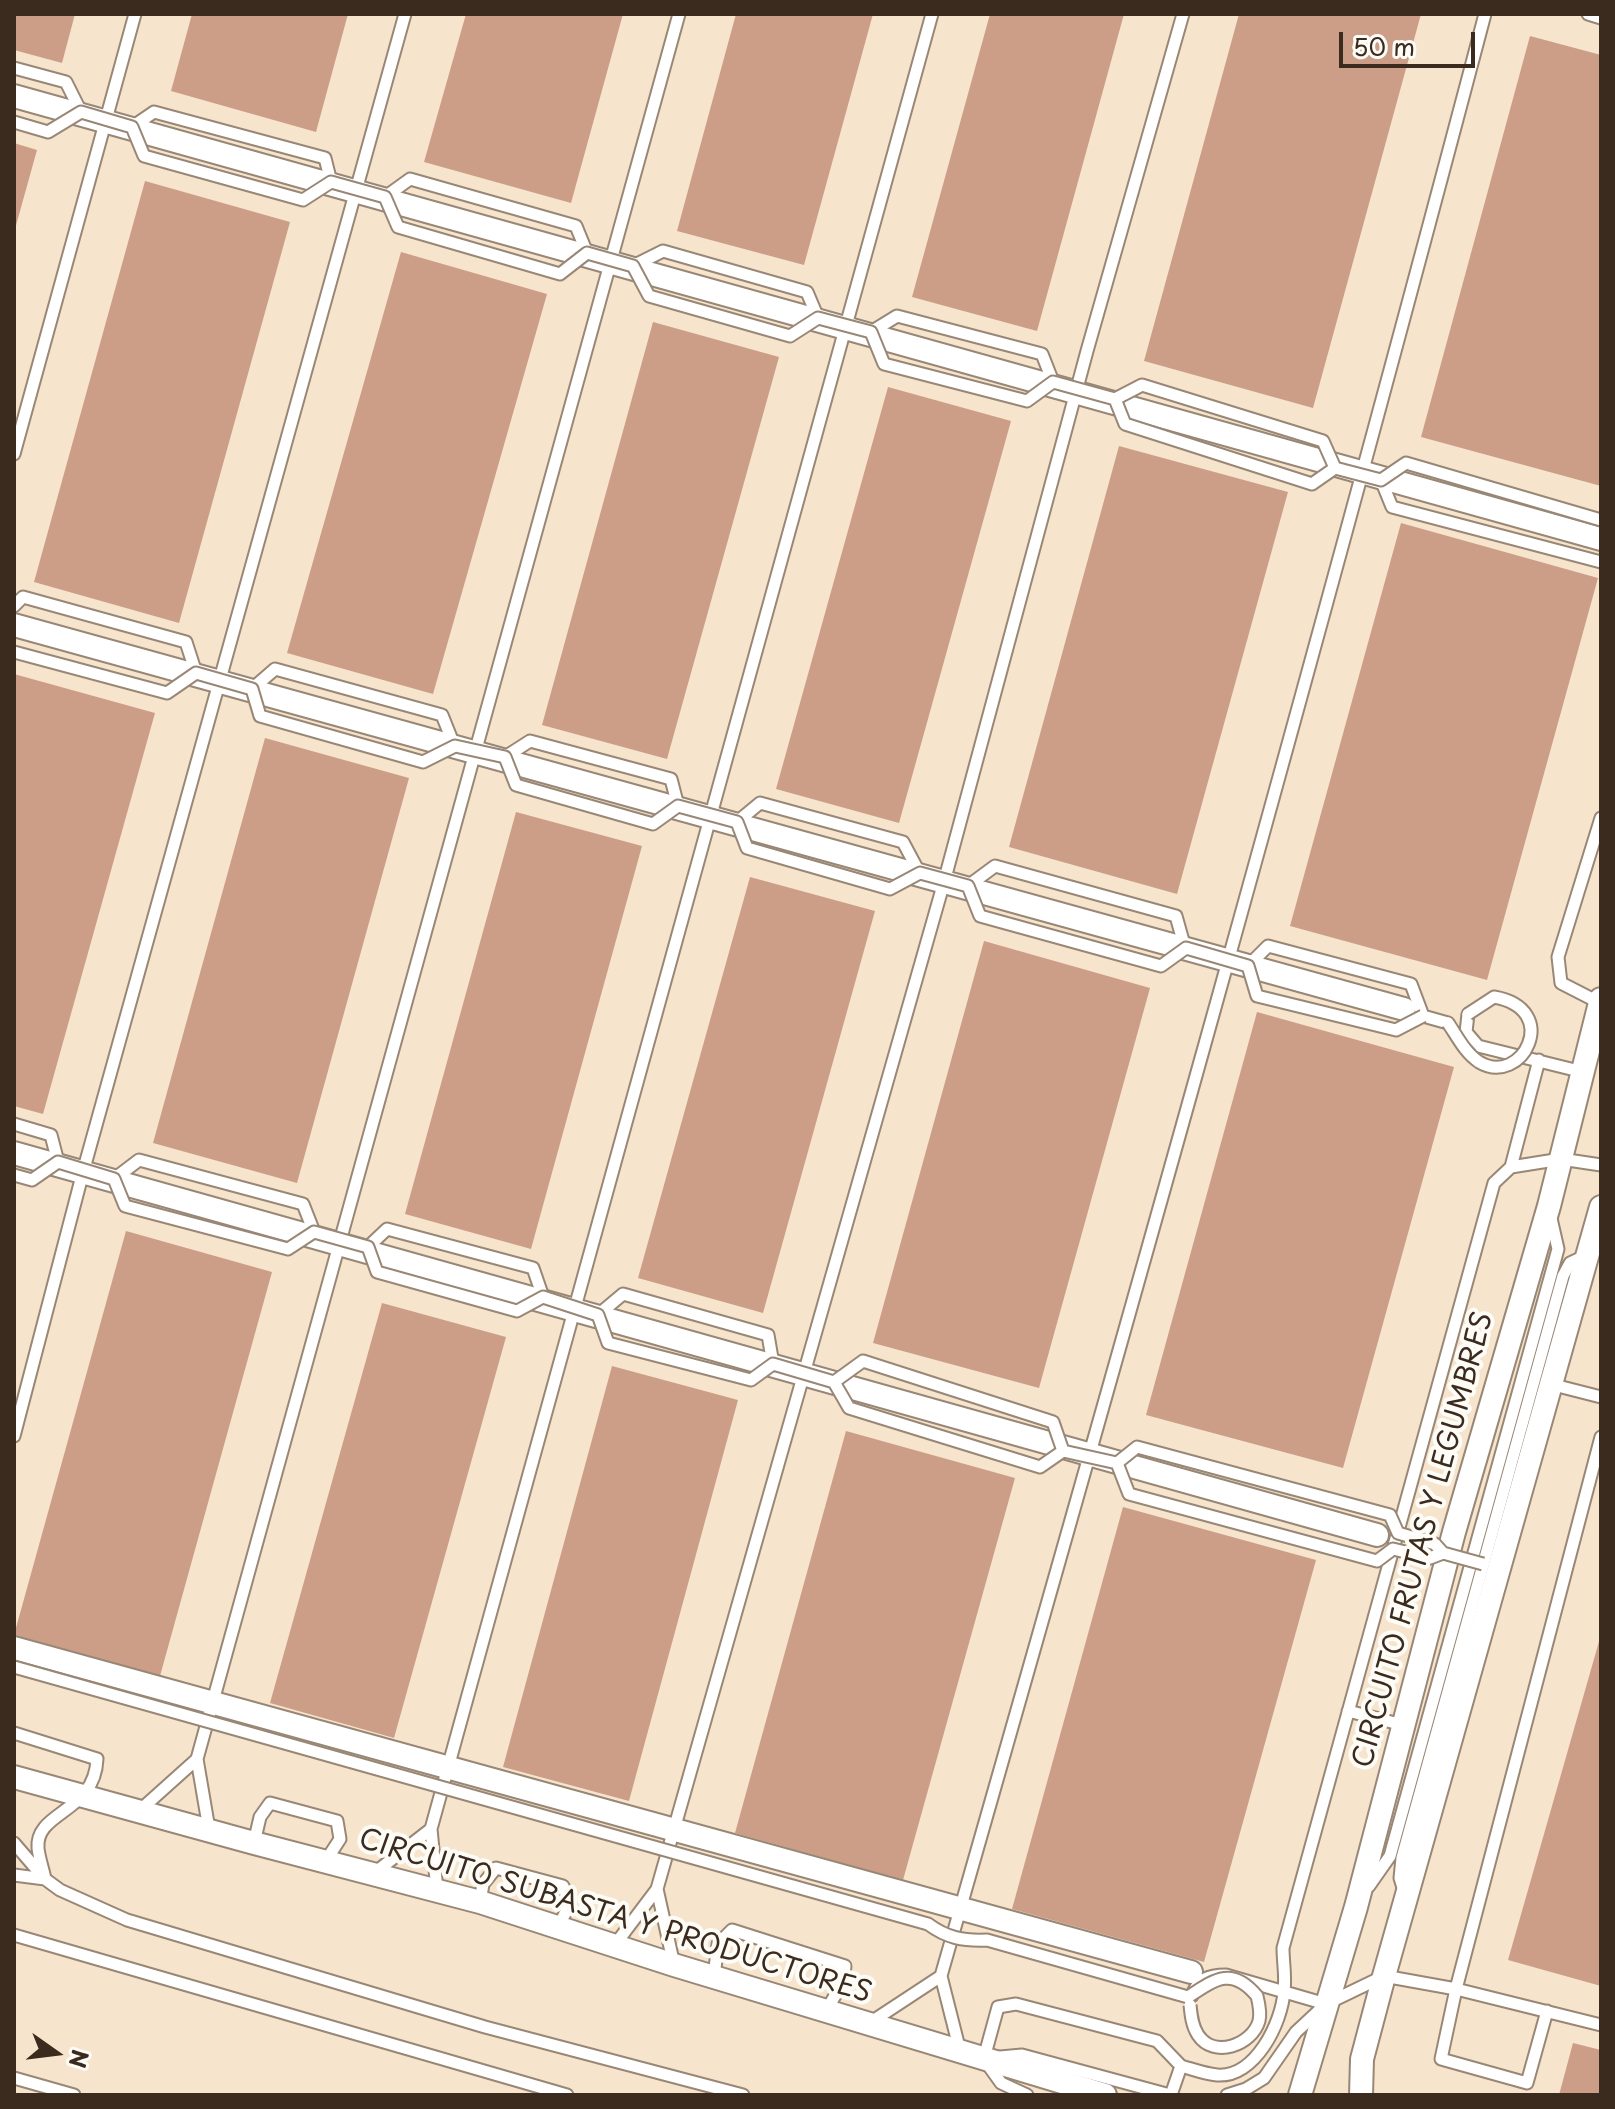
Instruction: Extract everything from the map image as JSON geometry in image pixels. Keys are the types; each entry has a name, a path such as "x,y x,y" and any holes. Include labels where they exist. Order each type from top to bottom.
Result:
{"street":[{"path":"14,96 1601,539"},
{"path":"14,625 1414,1013"},
{"name":"CIRCUITO FRUTAS Y LEGUMBRES","path":"1300,2095 1356,1907 1454,1532 1549,1206 1601,1002"},
{"path":"14,1153 1377,1535"},
{"path":"1361,2095 1362,2059 1384,1976 1601,1207"},
{"path":"14,1648 1191,1972"},
{"name":"CIRCUITO SUBASTA Y PRODUCTORES","path":"14,1777 559,1925 674,1965 1105,2095"}],"lane":[{"path":"14,454 135,14"},
{"path":"14,1436 83,1172 405,14"},
{"path":"209,1829 197,1759 339,1244 465,749 622,264 679,14"},
{"path":"437,1890 431,1829 932,14"},
{"path":"614,1946 657,1889 944,882 1183,14"},
{"path":"960,2051 941,1976 1091,1454 1239,964 1372,476 1485,14"},
{"path":"1588,14 1601,18"},
{"path":"14,68 66,82 81,112 132,127"},
{"path":"14,122 48,132 81,112"},
{"path":"132,127 154,112 325,158 331,182"},
{"path":"132,127 144,156 303,200 331,182 385,197"},
{"path":"385,197 410,179 576,226 587,253"},
{"path":"385,197 398,227 560,274 587,253"},
{"path":"622,264 663,251 807,292 818,318"},
{"path":"587,253 622,264 649,296 790,336 818,318 871,332 897,316 1042,354 1053,382"},
{"path":"871,332 884,364 1027,401 1053,382"},
{"path":"1053,382 1115,399 1142,385 1323,441 1335,468"},
{"path":"1115,399 1125,424 1312,484 1335,468 1372,476 1406,463 1601,520"},
{"path":"1372,476 1392,507 1601,562"},
{"path":"14,606 23,597 186,642 196,673"},
{"path":"14,652 167,693 196,673"},
{"path":"252,689 275,669 427,710 442,715 465,749"},
{"path":"196,673 252,689"},
{"path":"252,689 260,716 423,762 465,749 505,757 530,741 671,779 678,806"},
{"path":"505,757 516,785 653,824 678,806"},
{"path":"737,822 760,803 889,838 903,842 920,873"},
{"path":"678,806 737,822"},
{"path":"1601,818 1558,957 1561,983 1601,1002"},
{"path":"737,822 747,848 890,889 920,873 968,886"},
{"path":"968,886 995,866 1176,916 1186,948"},
{"path":"968,886 980,916 1161,966 1186,948"},
{"path":"1186,948 1239,964"},
{"path":"1414,1013 1448,1023 1476,1061 1490,1067 1516,1061 1527,1050 1532,1037 1531,1023 1522,1009 1510,1000 1494,997 1468,1014 1466,1032 1478,1046 1539,1060 1583,1072"},
{"path":"1027,2095 1001,2083 984,2058 998,2007 1016,2004 1157,2041 1181,2066 1219,2076 1246,2066 1262,2050 1276,2028 1284,1992 1283,1948 1494,1183 1511,1167 1539,1060"},
{"path":"14,1124 51,1135 58,1162"},
{"path":"1511,1167 1561,1159 1601,1165"},
{"path":"114,1179 139,1160 303,1204 314,1232"},
{"path":"14,1175 32,1180 58,1162"},
{"path":"58,1162 114,1179"},
{"path":"114,1179 125,1206 288,1249 314,1232 368,1247"},
{"path":"1406,1896 1396,1857 1471,1560 1558,1249 1549,1206"},
{"path":"368,1247 387,1229 533,1268 543,1297"},
{"path":"368,1247 377,1272 517,1311 543,1297 598,1315"},
{"path":"1356,1907 1396,1857 1483,1564 1563,1276 1570,1263 1587,1254"},
{"path":"598,1315 623,1294 768,1335 773,1364"},
{"path":"598,1315 608,1343 751,1380 773,1364"},
{"path":"834,1382 863,1361 1053,1422 1063,1451"},
{"path":"773,1364 834,1382 849,1408 1040,1467 1063,1451 1117,1463"},
{"path":"1550,1384 1601,1397"},
{"path":"1547,2011 1527,2083 1441,2059 1456,1989 1601,1437"},
{"path":"1117,1463 1137,1447 1390,1515 1398,1533 1435,1544 1443,1553 1483,1564"},
{"path":"1117,1463 1129,1494 1377,1561 1393,1549 1430,1558 1443,1553"},
{"path":"14,1667 913,1919 964,1941 987,1940 1188,1997 1211,1981 1224,1977 1240,1980 1257,1996 1259,2020 1243,2043 1234,2047 1214,2046 1198,2036 1192,2023 1190,2005 1195,1987 1213,1975 1226,1975 1326,2004"},
{"path":"1348,1711 1403,1725"},
{"path":"14,1733 97,1759 96,1775 84,1797 49,1822 42,1831 37,1846 45,1879"},
{"path":"139,1811 197,1759"},
{"path":"254,1843 260,1817 270,1803 337,1821 340,1839 325,1862"},
{"path":"373,1874 431,1829"},
{"path":"14,1843 45,1879 60,1890 127,1920 485,2027 743,2095"},
{"path":"480,1902 483,1884 496,1868 563,1886 570,1904 559,1925"},
{"path":"14,1875 45,1879"},
{"path":"657,1889 674,1965"},
{"path":"714,1976 718,1944 732,1930 845,1966 843,1982 826,2011"},
{"path":"14,1935 567,2095"},
{"path":"868,2024 941,1976"},
{"path":"1227,2095 1246,2089 1264,2078 1296,2032 1326,2004 1384,1976 1456,1989 1601,2025"},
{"path":"984,2058 1022,2055 1171,2095 1181,2066"},
{"path":"14,2078 74,2095"}],"building":[{"path":"14,14 75,14 62,63 14,50"},
{"path":"192,14 348,14 316,132 171,91"},
{"path":"466,14 623,14 571,203 424,162"},
{"path":"736,14 873,14 804,265 677,231"},
{"path":"990,14 1124,14 1037,331 912,297"},
{"path":"1239,14 1421,14 1313,408 1144,361"},
{"path":"1530,36 1601,55 1601,486 1421,437"},
{"path":"14,143 37,150 15,229 14,229"},
{"path":"145,181 290,222 179,623 34,582"},
{"path":"401,252 547,294 433,694 287,653"},
{"path":"653,322 779,357 667,759 542,725"},
{"path":"888,387 1011,421 899,823 776,789"},
{"path":"1119,446 1288,492 1177,894 1009,847"},
{"path":"1401,523 1598,578 1487,980 1290,926"},
{"path":"14,674 155,713 43,1114 14,1106"},
{"path":"265,738 409,778 297,1183 153,1143"},
{"path":"516,812 642,846 531,1249 405,1214"},
{"path":"750,877 875,911 763,1313 638,1278"},
{"path":"984,941 1150,988 1039,1388 873,1343"},
{"path":"1257,1012 1454,1067 1343,1468 1146,1415"},
{"path":"126,1231 272,1272 160,1676 14,1635"},
{"path":"382,1303 506,1337 394,1738 270,1703"},
{"path":"612,1366 738,1400 629,1801 503,1767"},
{"path":"846,1431 1015,1478 903,1880 735,1833"},
{"path":"1123,1507 1316,1560 1204,1962 1012,1909"},
{"path":"1601,1638 1601,1986 1508,1960"},
{"path":"1573,2043 1601,2050 1601,2095 1559,2095"}]}
